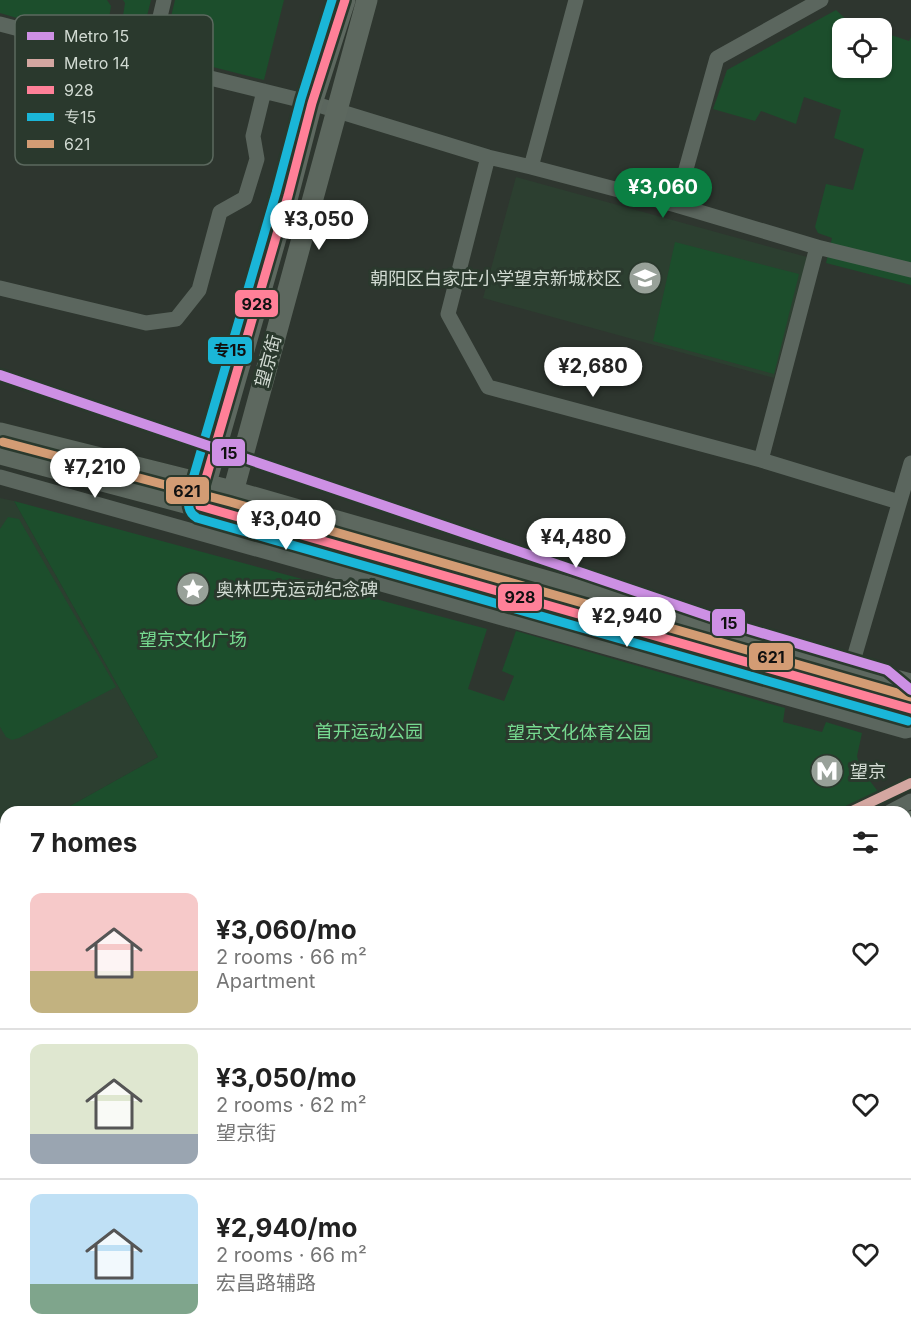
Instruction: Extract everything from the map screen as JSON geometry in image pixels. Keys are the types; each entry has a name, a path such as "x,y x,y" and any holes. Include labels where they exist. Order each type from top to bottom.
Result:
{"main road":[{"name":"望京街","path":"200,506 312,103 345,0"},
{"name":"望京街","path":"227,514 367,0"},
{"path":"0,433 232,491 911,684"},
{"path":"0,454 200,506 911,709"}],"street":[{"path":"160,15 164,0"},
{"path":"531,167 576,0"},
{"path":"676,206 717,58 821,0"},
{"path":"0,24 15,28"},
{"path":"213,79 337,110 488,157 676,206 817,247 911,270"},
{"path":"0,288 146,323 176,319 199,290 220,212 245,198 257,159 253,136 264,91"},
{"path":"488,157 448,314 488,387 760,460 899,502"},
{"path":"760,460 817,247"},
{"path":"851,668 911,463"},
{"path":"0,477 906,731 911,730"}],"shaded area":[{"name":"朝阳区白家庄小学望京新城校区","path":"516,177 807,257 774,378 483,298"},
{"path":"0,498 14,501 158,757 70,806 0,806"}],"green space":[{"path":"0,0 107,0 111,6 110,15 15,15 15,17 0,13"},
{"path":"123,0 151,0 147,15 123,15 125,3"},
{"path":"175,0 284,0 264,80 213,67 213,15 171,15"},
{"path":"836,10 845,18 832,18 832,78 892,78 892,35 909,41 911,37 911,285 826,263 832,238 818,233 815,227 826,184 853,190 864,149 834,138 841,110 804,97 796,124 761,111 755,121 713,109 727,70"},
{"path":"675,242 799,274 774,374 653,341"},
{"path":"14,501 487,629 468,689 504,701 514,676 502,671 516,631 785,708 783,722 822,732 826,722 862,733 857,756 860,768 883,798 868,806 70,806 158,757"},
{"path":"8,517 19,519 116,687 12,740 6,737 0,727 0,529"}],"metro line":[{"name":"15","path":"0,375 738,626 887,670 911,690"},
{"name":"14","path":"863,806 911,783"}],"transit line":[{"name":"专15","path":"332,0 301,99 192,482 188,502 193,515 908,721"},
{"name":"928","path":"345,0 312,103 200,506 911,709"},
{"name":"621","path":"3,442 230,502 911,697"}],"place":[{"name":"朝阳区白家庄小学望京新城校区","path":"645,278"},
{"name":"奥林匹克运动纪念碑","path":"193,589"},
{"name":"望京","path":"827,771"}],"park label":[{"name":"望京文化广场","path":"193,639"},
{"name":"首开运动公园","path":"369,731"},
{"name":"望京文化体育公园","path":"579,732"}]}
